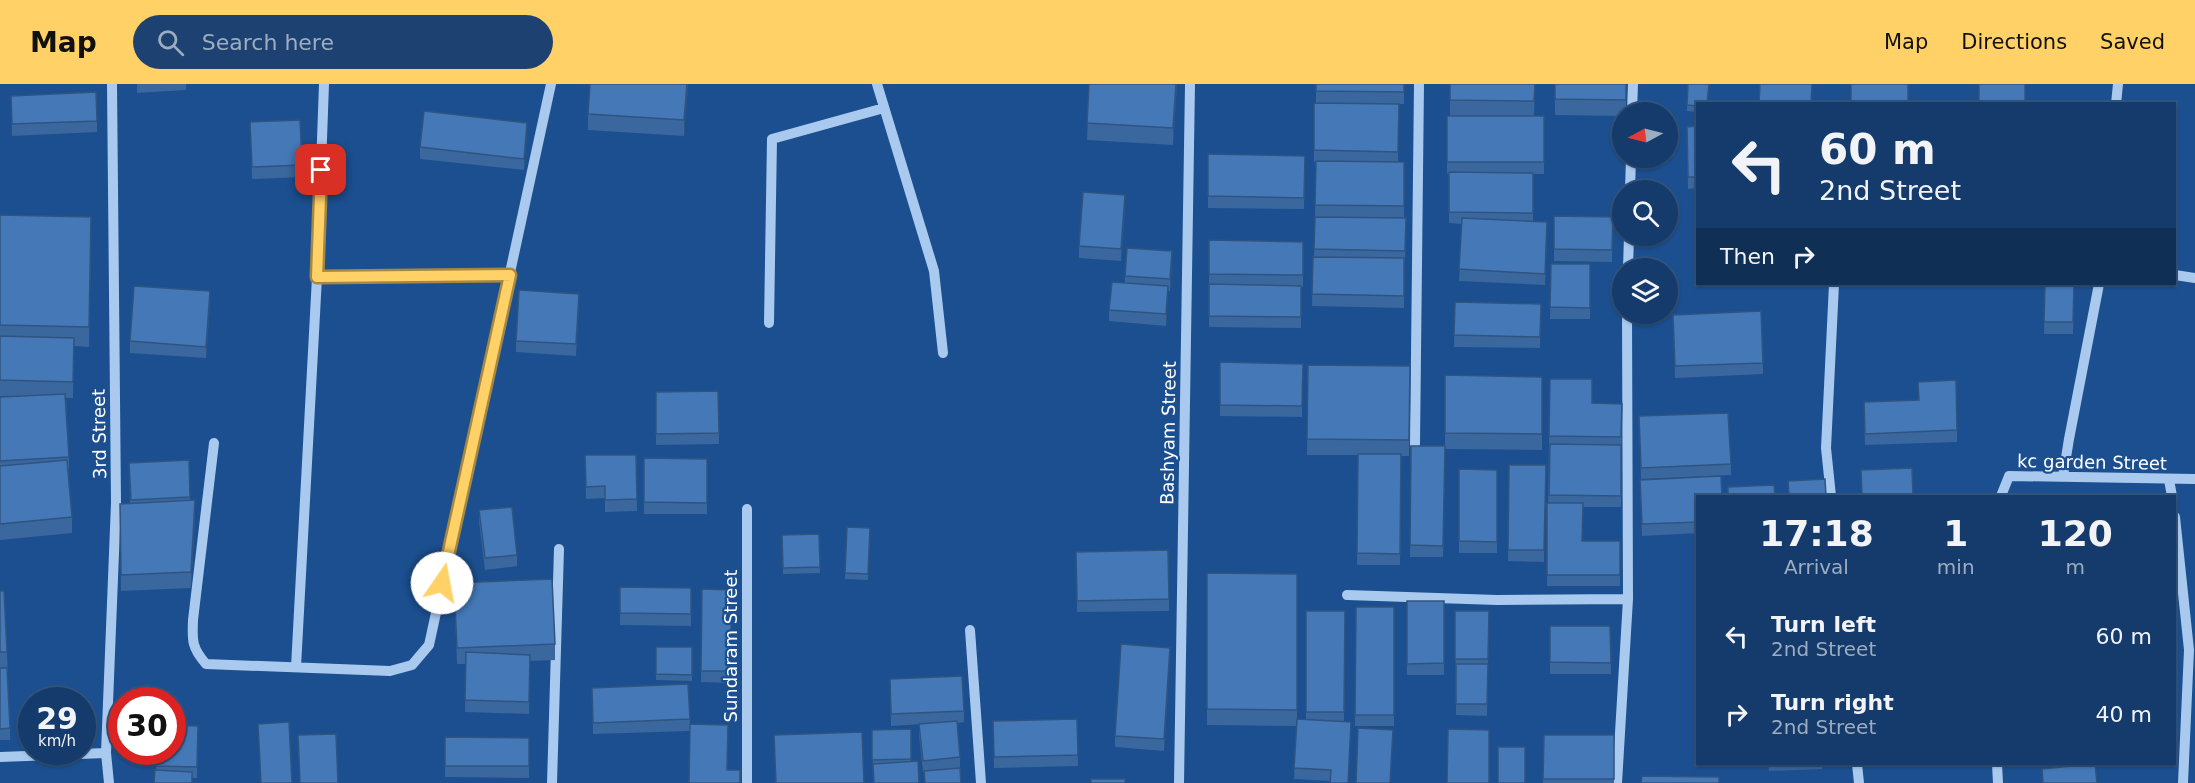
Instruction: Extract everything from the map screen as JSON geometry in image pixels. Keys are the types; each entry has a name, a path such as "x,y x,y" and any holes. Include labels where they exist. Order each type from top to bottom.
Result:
{"street":[{"name":"3rd Street","path":"109,783 106,753 116,503 112,84"},
{"path":"296,668 317,277 324,84"},
{"path":"214,443 192,642 198,655 206,664 390,671 412,665 429,645 551,84"},
{"path":"877,84 934,271 943,353"},
{"name":"Bashyam Street","path":"1179,783 1190,84"},
{"path":"1414,444 1419,84"},
{"path":"1632,102 1633,84"},
{"path":"2116,102 2118,84"},
{"path":"769,323 772,139 884,108"},
{"path":"317,277 510,275"},
{"path":"2176,275 2195,278"},
{"path":"1831,495 1827,448 1834,285"},
{"path":"2063,476 2068,438 2099,285"},
{"path":"1617,783 1628,599 1627,324"},
{"name":"kc garden Street","path":"2001,495 2009,476 2195,479"},
{"path":"2169,480 2172,495"},
{"name":"Sundaram Street","path":"747,509 747,783"},
{"path":"2176,525 2192,658 2183,783"},
{"path":"552,783 559,549"},
{"path":"1347,595 1497,600 1628,599"},
{"path":"970,630 981,783"},
{"path":"0,758 106,753"},
{"path":"1857,765 1859,783"},
{"path":"1997,765 1998,783"}],"building":[{"path":"590,84 687,84 684,120 588,114"},
{"path":"1089,84 1176,84 1173,128 1087,123"},
{"path":"1316,84 1404,84 1404,92 1316,91"},
{"path":"1450,84 1535,84 1534,101 1450,100"},
{"path":"1555,84 1626,84 1626,100 1555,99"},
{"path":"1688,84 1709,84 1707,102 1696,102 1696,106 1687,105"},
{"path":"1760,84 1812,84 1811,102 1759,102"},
{"path":"1851,84 1908,84 1908,102 1851,102"},
{"path":"1979,84 2025,84 2025,102 1979,102"},
{"path":"96,92 97,121 12,124 11,96"},
{"path":"1314,103 1399,104 1398,152 1314,150"},
{"path":"424,111 527,123 524,159 420,147"},
{"path":"1447,116 1544,116 1544,162 1447,162"},
{"path":"300,120 302,165 252,167 250,122"},
{"path":"1696,126 1696,177 1688,177 1687,127"},
{"path":"1208,154 1305,156 1304,198 1208,196"},
{"path":"1316,161 1404,162 1404,206 1315,205"},
{"path":"1449,172 1533,173 1533,213 1449,212"},
{"path":"1083,192 1125,195 1121,249 1079,246"},
{"path":"0,215 91,217 89,327 0,325"},
{"path":"1554,216 1612,217 1612,250 1554,249"},
{"path":"1315,217 1406,218 1405,251 1314,249"},
{"path":"1462,218 1547,222 1545,274 1459,269"},
{"path":"1209,240 1303,242 1303,275 1209,274"},
{"path":"1127,248 1172,251 1170,279 1125,276"},
{"path":"1313,257 1404,258 1404,296 1312,294"},
{"path":"1551,264 1590,264 1590,308 1550,307"},
{"path":"1112,282 1168,286 1166,314 1109,310"},
{"path":"1209,284 1301,286 1301,317 1209,316"},
{"path":"2045,285 2074,285 2073,322 2044,322"},
{"path":"134,286 210,291 206,347 130,341"},
{"path":"519,290 579,294 576,344 516,341"},
{"path":"1455,302 1541,304 1540,337 1454,335"},
{"path":"1761,311 1763,363 1675,366 1673,324 1678,324 1678,315"},
{"path":"0,336 74,338 73,382 0,380"},
{"path":"1220,362 1303,364 1302,406 1220,405"},
{"path":"1308,365 1410,366 1409,440 1307,439"},
{"path":"1445,375 1542,377 1542,434 1445,433"},
{"path":"1550,379 1592,379 1592,403 1622,404 1621,437 1549,436"},
{"path":"1956,380 1957,430 1865,434 1864,402 1919,400 1918,382"},
{"path":"718,391 719,433 656,434 656,392"},
{"path":"65,394 69,457 0,461 0,397"},
{"path":"1728,413 1731,464 1641,468 1639,416"},
{"path":"1550,444 1621,445 1621,496 1549,495"},
{"path":"1411,446 1445,446 1443,546 1410,545"},
{"path":"1358,454 1401,454 1400,554 1357,553"},
{"path":"585,455 636,455 637,499 605,500 605,486 586,487"},
{"path":"644,458 707,459 707,503 644,502"},
{"path":"67,460 72,517 0,524 0,466"},
{"path":"189,460 190,497 131,500 129,463"},
{"path":"1509,465 1546,465 1544,550 1508,550"},
{"path":"1912,468 1913,495 1862,495 1861,470"},
{"path":"1459,469 1497,470 1497,542 1459,541"},
{"path":"1721,476 1722,495 1696,495 1696,522 1642,524 1640,480"},
{"path":"1825,479 1826,495 1789,495 1788,481"},
{"path":"1774,485 1775,495 1728,495 1728,487"},
{"path":"195,500 191,572 121,575 120,504"},
{"path":"1547,503 1583,503 1582,541 1620,541 1620,575 1547,575"},
{"path":"512,507 517,555 485,558 479,510"},
{"path":"847,527 870,528 868,574 845,573"},
{"path":"819,534 820,567 783,568 782,535"},
{"path":"1168,550 1169,599 1077,601 1076,552"},
{"path":"1207,573 1297,574 1297,710 1207,709"},
{"path":"552,579 555,644 457,648 454,583"},
{"path":"620,587 691,588 691,614 620,613"},
{"path":"702,589 732,590 730,671 701,671"},
{"path":"0,591 4,591 7,652 0,652"},
{"path":"1407,601 1444,601 1444,663 1407,664"},
{"path":"1356,607 1394,607 1394,715 1355,715"},
{"path":"1306,611 1345,611 1344,712 1306,712"},
{"path":"1455,611 1489,611 1488,659 1455,659"},
{"path":"1550,626 1610,626 1611,663 1550,662"},
{"path":"1121,644 1170,648 1164,739 1115,736"},
{"path":"656,647 692,647 692,675 656,674"},
{"path":"466,652 530,655 529,702 465,700"},
{"path":"1456,664 1488,664 1487,704 1456,704"},
{"path":"0,668 7,668 10,728 0,729"},
{"path":"962,676 964,711 891,714 890,679"},
{"path":"688,684 690,719 593,723 592,688"},
{"path":"1077,719 1078,755 994,757 993,721"},
{"path":"1297,719 1351,722 1348,783 1330,783 1331,770 1294,768"},
{"path":"957,721 960,757 923,761 919,724"},
{"path":"289,722 292,783 261,783 258,724"},
{"path":"690,724 728,725 727,770 740,770 740,783 689,783"},
{"path":"186,726 198,726 197,767 156,766 186,765"},
{"path":"1358,728 1393,730 1390,783 1356,783"},
{"path":"911,729 911,759 872,760 872,730"},
{"path":"1448,729 1489,730 1489,783 1447,783"},
{"path":"862,732 864,783 776,783 774,735"},
{"path":"336,734 338,783 300,783 298,735"},
{"path":"1544,735 1614,735 1614,779 1543,779"},
{"path":"445,737 529,738 529,766 445,766"},
{"path":"1498,747 1525,747 1525,783 1498,783"},
{"path":"918,761 919,783 874,783 873,764"},
{"path":"2095,765 2097,783 2043,783 2042,769"},
{"path":"960,768 961,783 925,783 924,771"},
{"path":"155,770 192,772 192,783 154,783"},
{"path":"1642,776 1719,777 1719,783 1641,783"},
{"path":"1091,779 1125,779 1125,783 1091,783"}],"route":[{"path":"321,170 317,277 510,275 442,583"}]}
